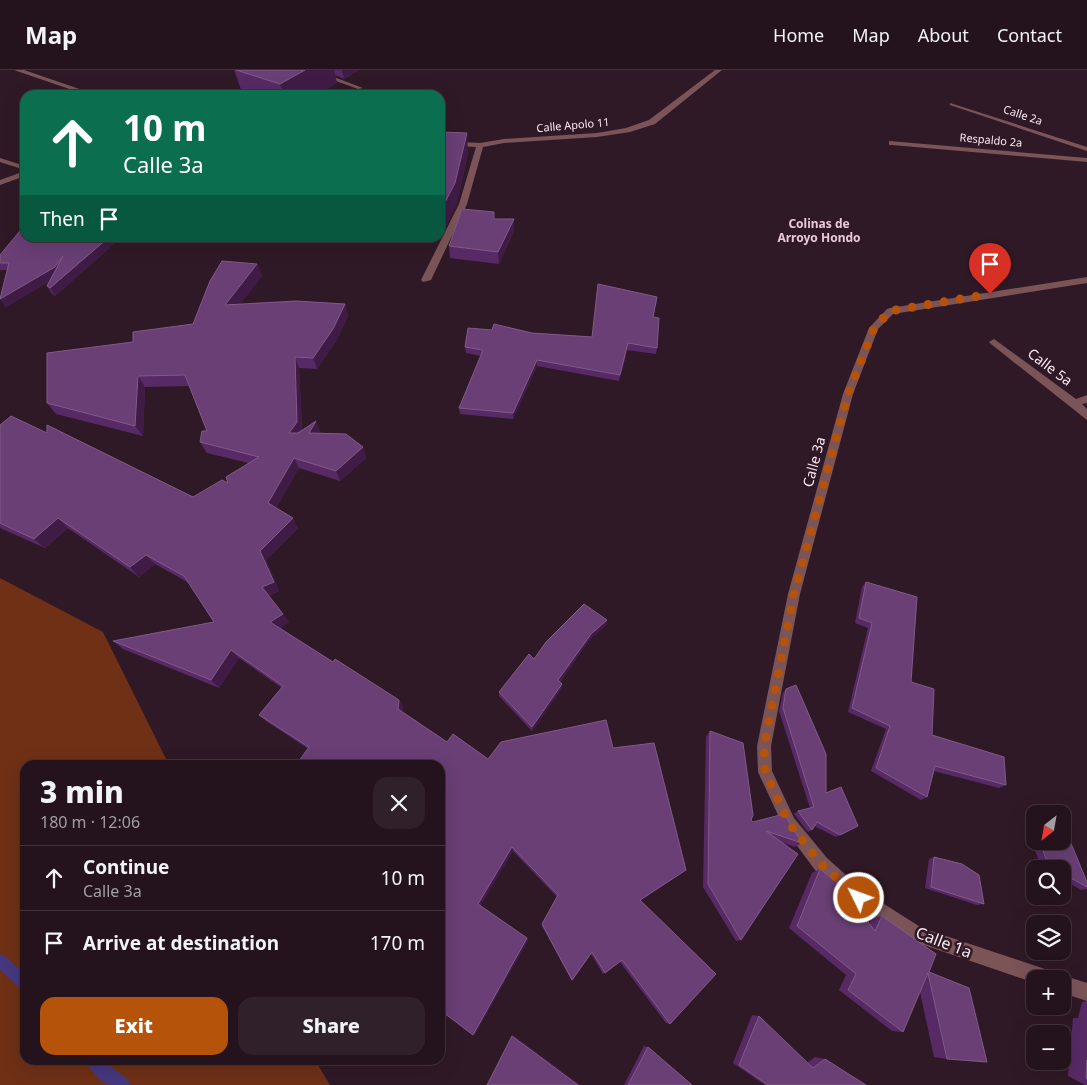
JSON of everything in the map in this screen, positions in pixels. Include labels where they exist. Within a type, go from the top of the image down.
[{"type":"street","points":[[17,70],[79,90]]},
{"type":"street","points":[[309,70],[360,88]]},
{"type":"street","name":"Calle Apolo 11","points":[[445,143],[480,145],[598,135],[627,130],[652,122],[718,70]]},
{"type":"street","name":"Calle 2a","points":[[952,104],[1087,148]]},
{"type":"street","name":"Respaldo 2a","points":[[892,143],[1087,160]]},
{"type":"street","points":[[445,241],[463,204],[480,145]]},
{"type":"street","points":[[0,160],[20,166]]},
{"type":"street","points":[[0,183],[20,175]]},
{"type":"street","points":[[426,280],[444,242]]},
{"type":"street","name":"Calle 3a","points":[[789,823],[765,772],[764,746],[796,584],[848,394],[874,328],[890,311],[1087,280]]},
{"type":"street","name":"Calle 5a","points":[[994,342],[1074,403],[1087,416]]},
{"type":"street","points":[[1074,403],[1087,399]]},
{"type":"street","name":"Calle 1a","points":[[789,823],[821,864],[859,898],[918,934],[1026,971]]},
{"type":"street","points":[[1071,987],[1087,992]]},
{"type":"shaded area","points":[[0,578],[103,632],[167,760],[20,760],[20,1065],[318,1065],[330,1085],[0,1085]]},
{"type":"building","points":[[236,70],[305,70],[280,84]]},
{"type":"building","points":[[445,132],[467,133],[455,183],[445,202]]},
{"type":"building","points":[[462,209],[494,212],[494,219],[514,219],[498,252],[449,246]]},
{"type":"building","points":[[20,231],[20,242],[103,242],[50,288],[47,286],[63,256],[55,267],[0,299],[9,263],[0,263],[0,255]]},
{"type":"building","points":[[222,261],[257,264],[225,305],[296,301],[345,304],[333,329],[313,358],[295,357],[297,422],[289,433],[298,433],[316,421],[309,433],[346,434],[363,447],[336,471],[294,458],[268,503],[293,518],[260,551],[274,582],[262,587],[283,614],[270,622],[333,662],[335,659],[399,700],[398,709],[447,742],[453,734],[488,759],[501,742],[606,720],[613,748],[654,743],[686,870],[640,900],[716,974],[670,1024],[622,960],[605,973],[592,952],[572,980],[542,924],[558,895],[512,847],[478,904],[527,938],[473,1035],[445,1014],[445,760],[300,760],[309,747],[259,715],[283,686],[231,650],[211,680],[113,641],[214,622],[184,576],[146,555],[130,567],[58,518],[34,539],[0,523],[0,425],[11,416],[47,433],[47,425],[193,497],[222,480],[228,483],[226,477],[259,457],[200,442],[202,431],[207,431],[185,375],[138,376],[135,426],[47,403],[47,353],[133,342],[133,332],[193,324],[210,281]]},
{"type":"building","points":[[598,284],[657,297],[653,317],[659,318],[657,348],[628,343],[620,375],[537,360],[513,413],[459,408],[483,350],[465,347],[468,328],[492,330],[494,324],[532,333],[592,337]]},
{"type":"building","points":[[866,582],[917,597],[911,682],[934,689],[932,735],[1004,757],[1006,785],[935,766],[927,797],[876,768],[890,726],[852,708],[872,623],[859,618]]},
{"type":"building","points":[[584,604],[607,620],[591,634],[558,680],[562,684],[532,727],[499,692],[529,654],[534,659],[546,642]]},
{"type":"building","points":[[796,685],[826,754],[826,793],[841,787],[858,826],[840,835],[817,822],[812,830],[798,811],[814,807],[783,708],[786,689]]},
{"type":"building","points":[[710,731],[743,743],[753,815],[751,820],[753,822],[784,814],[802,843],[766,831],[798,854],[741,940],[708,884]]},
{"type":"building","points":[[1071,843],[1087,882],[1087,887],[1071,878],[1071,860],[1046,860],[1043,850],[1071,850]]},
{"type":"building","points":[[934,857],[962,864],[979,875],[984,904],[931,887]]},
{"type":"building","points":[[820,869],[838,883],[875,931],[882,916],[936,954],[929,972],[969,988],[987,1062],[947,1059],[928,973],[903,1032],[848,990],[856,974],[797,926]]},
{"type":"building","points":[[759,1016],[813,1068],[825,1059],[866,1085],[768,1085],[739,1065]]},
{"type":"building","points":[[512,1036],[578,1085],[487,1085]]},
{"type":"building","points":[[648,1047],[692,1085],[628,1085]]},
{"type":"waterway","points":[[0,961],[20,979]]},
{"type":"waterway","points":[[97,1065],[104,1073],[124,1085]]},
{"type":"district","name":"Colinas de Arroyo Hondo","points":[[819,231]]},
{"type":"route","points":[[859,898],[821,864],[789,823],[765,772],[764,746],[794,594],[848,394],[874,328],[881,318],[890,311],[990,294]]}]
